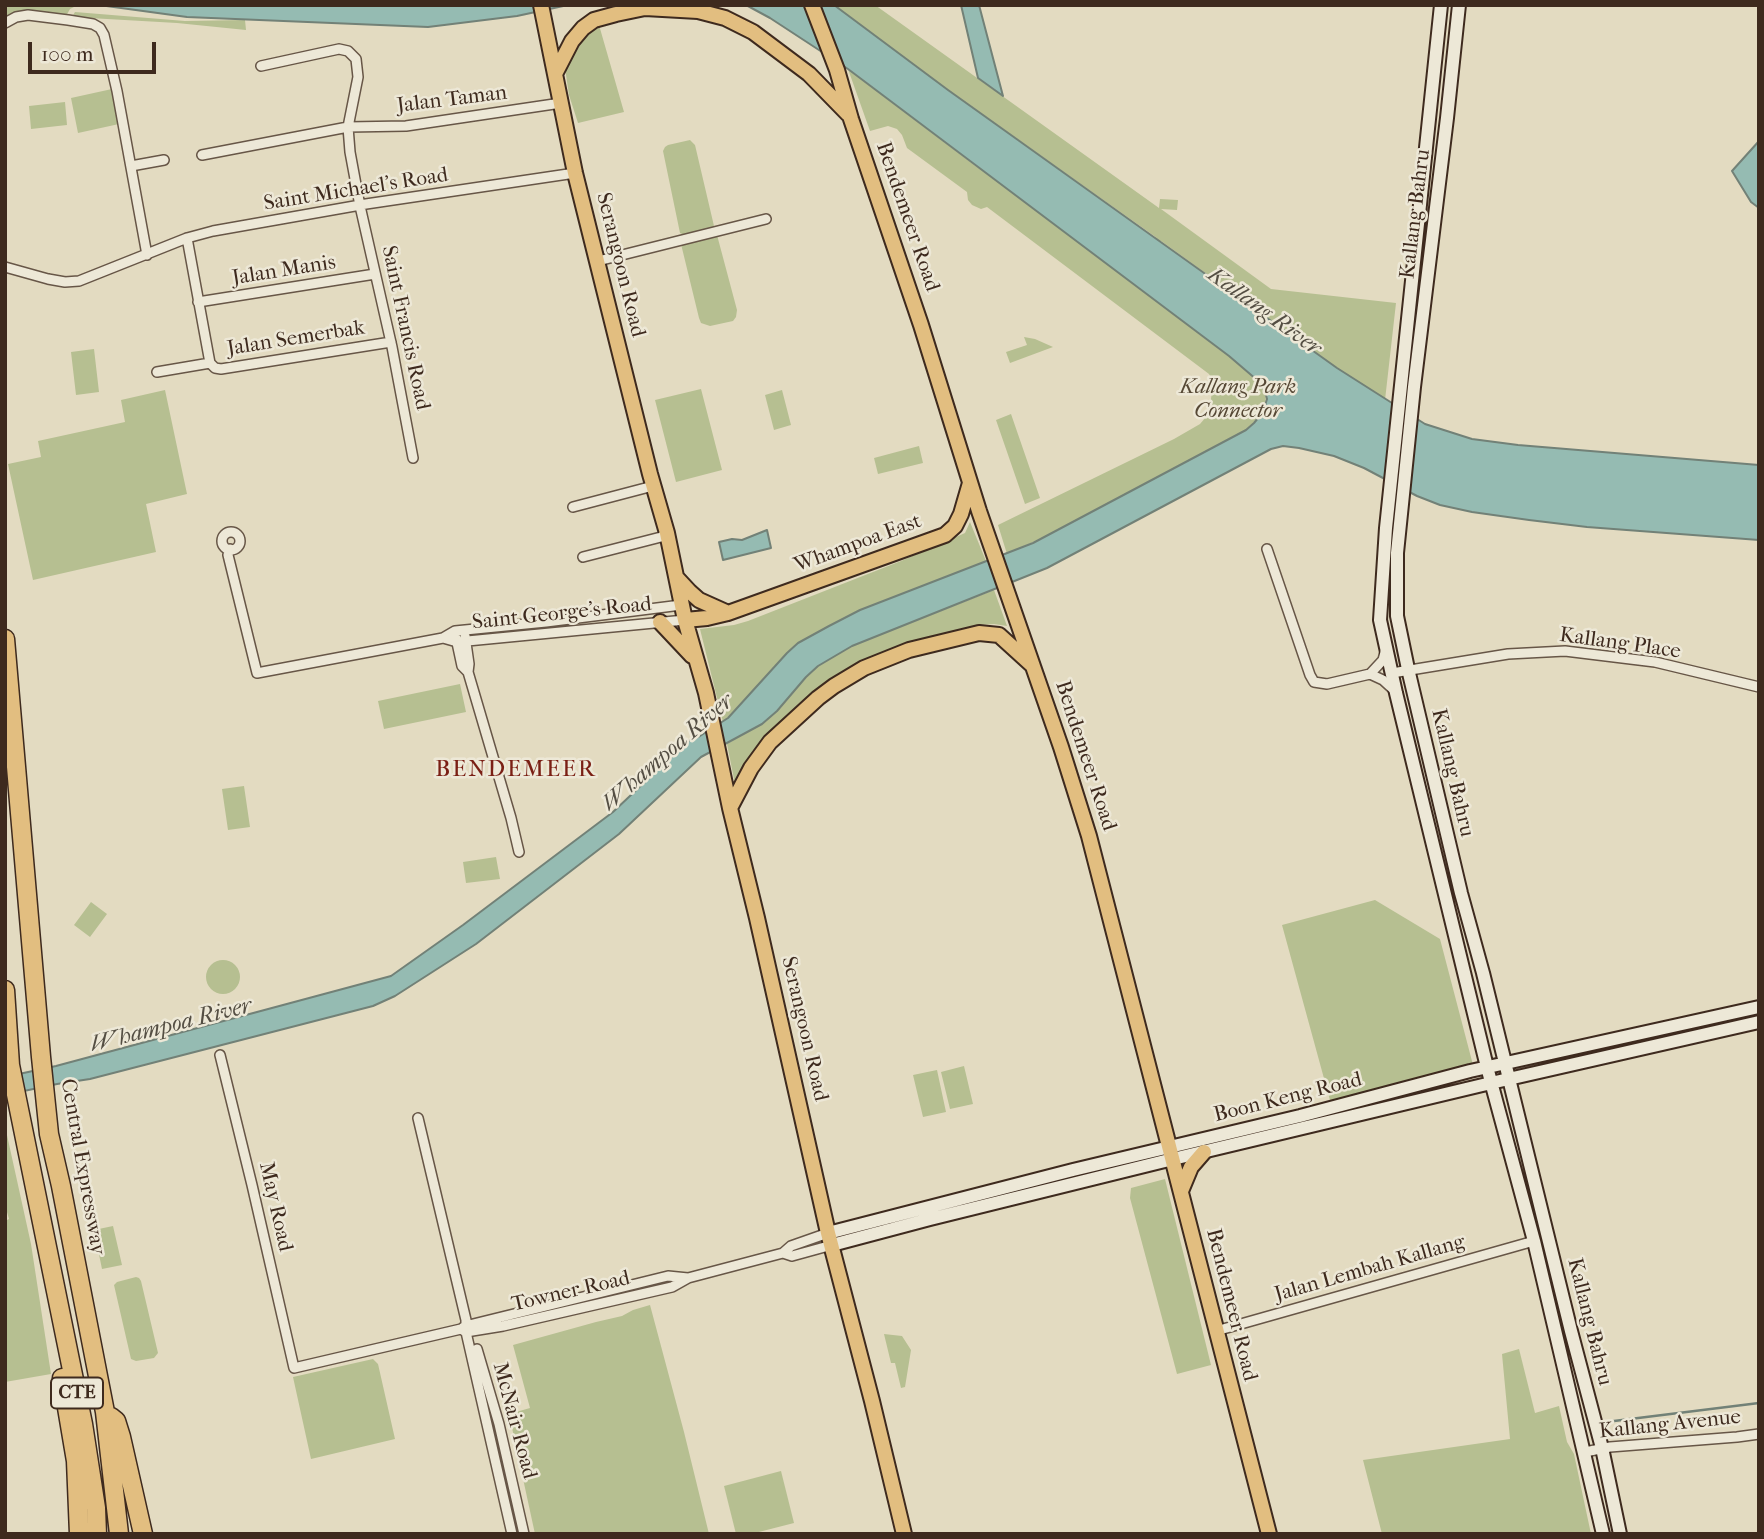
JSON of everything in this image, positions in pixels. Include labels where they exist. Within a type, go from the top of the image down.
[{"type":"highway","name":"Central Expressway","points":[[5,639],[49,1134],[105,1412],[119,1534]]},
{"type":"highway","name":"CTE","points":[[5,990],[8,1056],[83,1424],[96,1508],[97,1534]]},
{"type":"highway","points":[[49,1253],[60,1357],[76,1461],[79,1534]]},
{"type":"highway","points":[[105,1412],[116,1422],[121,1437],[143,1534]]},
{"type":"main road","name":"Bendemeer Road","points":[[812,5],[837,70],[970,481],[1089,836],[1269,1534]]},
{"type":"main road","name":"Kallang Bahru","points":[[1441,5],[1401,382],[1380,620],[1487,1067],[1534,1241],[1604,1534]]},
{"type":"main road","name":"Kallang Bahru","points":[[1459,5],[1397,553],[1397,616],[1461,893],[1602,1448],[1620,1534]]},
{"type":"main road","points":[[555,75],[572,41],[594,20],[645,8],[698,11],[740,24],[771,44],[809,74],[851,119]]},
{"type":"main road","name":"Serangoon Road","points":[[543,13],[575,173],[667,533],[681,605],[706,693],[830,1239],[904,1534]]},
{"type":"main road","name":"Whampoa East","points":[[685,620],[728,612],[945,535],[955,526],[961,514],[970,481]]},
{"type":"main road","points":[[677,577],[699,600],[728,612]]},
{"type":"main road","points":[[660,622],[695,659]]},
{"type":"main road","points":[[730,808],[746,776],[770,742],[818,698],[864,668],[909,650],[979,633],[999,635],[1033,666]]},
{"type":"main road","name":"Boon Keng Road","points":[[830,1239],[930,1219],[1505,1062],[1759,1007]]},
{"type":"main road","name":"Boon Keng Road","points":[[1172,1153],[1204,1152],[1759,1022]]},
{"type":"main road","points":[[1181,1191],[1191,1167],[1204,1152]]},
{"type":"street","points":[[5,23],[28,15],[89,23],[100,29],[106,39],[147,255]]},
{"type":"street","points":[[261,66],[339,49],[349,52],[356,59],[358,77],[348,127],[360,206]]},
{"type":"street","name":"Jalan Taman","points":[[202,155],[348,127],[406,125],[561,103]]},
{"type":"street","points":[[131,166],[164,160]]},
{"type":"street","name":"Saint Michael's Road","points":[[5,267],[48,279],[79,281],[187,238],[213,231],[575,173]]},
{"type":"street","name":"Saint Francis Road","points":[[360,206],[414,458]]},
{"type":"street","points":[[598,261],[766,219]]},
{"type":"street","name":"Jalan Semerbak","points":[[187,238],[210,363],[215,368],[391,342]]},
{"type":"street","name":"Jalan Manis","points":[[198,302],[376,274]]},
{"type":"street","points":[[157,372],[210,363]]},
{"type":"street","points":[[573,507],[653,486]]},
{"type":"street","points":[[583,557],[661,537],[667,533]]},
{"type":"street","name":"Saint George's Road","points":[[230,549],[229,555],[257,673],[443,638],[459,631],[681,605]]},
{"type":"street","points":[[1268,550],[1314,682],[1327,684],[1370,674],[1383,660],[1386,647]]},
{"type":"street","name":"Saint George's Road","points":[[443,638],[461,642],[685,620]]},
{"type":"street","points":[[459,631],[462,666],[468,671]]},
{"type":"street","points":[[468,656],[482,639]]},
{"type":"street","points":[[461,642],[468,656],[468,671],[519,852]]},
{"type":"street","name":"Kallang Place","points":[[1392,673],[1508,653],[1564,651],[1655,662],[1759,687]]},
{"type":"street","points":[[1370,674],[1389,684],[1396,693]]},
{"type":"street","name":"May Road","points":[[220,1055],[294,1368]]},
{"type":"street","name":"McNair Road","points":[[418,1118],[512,1534]]},
{"type":"street","name":"Towner Road","points":[[294,1368],[467,1327],[503,1326],[672,1287],[688,1278],[783,1253],[792,1255],[830,1239]]},
{"type":"street","name":"Jalan Lembah Kallang","points":[[1216,1331],[1534,1241]]},
{"type":"street","name":"McNair Road","points":[[467,1327],[499,1424],[524,1534]]},
{"type":"street","name":"Kallang Avenue","points":[[1585,1452],[1602,1448],[1759,1434]]},
{"type":"green space","points":[[5,5],[74,7],[66,16],[22,10],[5,17]]},
{"type":"green space","name":"Kallang Park Connector","points":[[834,5],[875,5],[1159,208],[1160,199],[1178,200],[1177,210],[1161,209],[1271,289],[1396,303],[1385,400],[1161,241],[1131,282],[1257,380],[1266,394],[1265,410],[1250,427],[1228,440],[1007,554],[998,525],[1200,424],[1210,405],[1211,378],[987,207],[981,209],[972,205],[967,192],[907,148],[897,129],[888,126],[870,131],[848,69],[977,167],[1157,238],[948,90]]},
{"type":"green space","points":[[75,12],[185,21],[245,20],[246,30],[72,17]]},
{"type":"green space","points":[[599,25],[624,112],[578,123],[569,95],[565,68],[578,37]]},
{"type":"green space","points":[[112,89],[119,124],[78,133],[71,98]]},
{"type":"green space","points":[[65,102],[67,125],[31,129],[29,106]]},
{"type":"green space","points":[[690,140],[695,145],[714,226],[710,231],[686,236],[680,233],[663,151],[668,145]]},
{"type":"green space","points":[[717,235],[737,310],[733,321],[710,326],[701,323],[699,318],[681,244]]},
{"type":"green space","points":[[1024,337],[1053,347],[1010,363],[1006,352],[1027,345]]},
{"type":"green space","points":[[94,349],[99,392],[76,395],[71,352]]},
{"type":"green space","points":[[701,389],[722,470],[676,482],[655,400]]},
{"type":"green space","points":[[165,390],[187,494],[146,504],[156,552],[33,580],[8,464],[41,457],[38,441],[125,422],[121,400]]},
{"type":"green space","points":[[782,390],[791,425],[774,430],[765,395]]},
{"type":"green space","points":[[1011,414],[1040,498],[1025,504],[996,420]]},
{"type":"green space","points":[[919,446],[923,463],[878,474],[874,458]]},
{"type":"green space","points":[[970,522],[986,561],[860,610],[798,643],[723,722],[700,629],[748,621],[901,561],[965,533]]},
{"type":"green space","points":[[994,590],[1007,626],[994,624],[959,629],[911,646],[842,678],[735,784],[727,744],[770,717],[818,666],[852,646]]},
{"type":"green space","points":[[460,684],[466,712],[384,729],[378,701]]},
{"type":"green space","points":[[244,786],[250,827],[228,830],[222,789]]},
{"type":"green space","points":[[496,857],[500,879],[466,883],[463,862]]},
{"type":"green space","points":[[1375,900],[1440,939],[1473,1065],[1331,1104],[1282,925]]},
{"type":"green space","points":[[91,902],[107,914],[90,937],[74,925]]},
{"type":"green space","points":[[223,960],[235,965],[240,977],[235,989],[223,994],[211,989],[206,977],[211,965]]},
{"type":"green space","points":[[964,1066],[973,1104],[950,1109],[941,1072]]},
{"type":"green space","points":[[937,1070],[946,1112],[923,1117],[913,1075]]},
{"type":"green space","points":[[5,1126],[31,1244],[51,1374],[5,1382],[5,1221],[9,1219],[5,1205]]},
{"type":"green space","points":[[1165,1179],[1211,1365],[1177,1374],[1130,1198],[1131,1188]]},
{"type":"green space","points":[[113,1226],[122,1265],[102,1269],[94,1230]]},
{"type":"green space","points":[[136,1277],[141,1281],[158,1353],[154,1358],[136,1361],[131,1359],[114,1285]]},
{"type":"green space","points":[[650,1305],[709,1534],[535,1534],[509,1414],[530,1408],[513,1345],[622,1316]]},
{"type":"green space","points":[[884,1334],[902,1336],[911,1350],[905,1387],[901,1388],[895,1363],[891,1363]]},
{"type":"green space","points":[[1519,1349],[1535,1413],[1559,1406],[1567,1442],[1574,1454],[1591,1534],[1382,1534],[1363,1460],[1510,1439],[1502,1354]]},
{"type":"green space","points":[[373,1359],[378,1364],[395,1439],[311,1459],[293,1377]]},
{"type":"green space","points":[[781,1471],[794,1523],[751,1534],[736,1534],[724,1486]]},
{"type":"water","points":[[99,5],[568,5],[517,16],[428,27],[187,17]]},
{"type":"water","points":[[746,5],[834,5],[948,90],[1337,368],[1425,424],[1472,439],[1518,445],[1759,465],[1759,540],[1587,527],[1472,512],[1440,505],[1417,496],[1364,468],[1334,456],[1283,446],[1271,449],[1047,568],[852,646],[818,666],[762,724],[701,757],[619,834],[476,944],[395,996],[373,1006],[90,1079],[5,1095],[5,1077],[56,1066],[391,976],[613,812],[688,741],[728,718],[798,643],[860,610],[1033,543],[1246,430],[1263,412],[1267,399],[1265,391],[1257,380],[1229,356],[848,69]]},
{"type":"water","points":[[961,5],[979,5],[1003,96],[978,78]]},
{"type":"water","points":[[1759,141],[1759,208],[1751,202],[1732,171]]},
{"type":"water","points":[[767,530],[771,548],[723,560],[719,542],[742,540]]},
{"type":"waterway","points":[[1606,1422],[1759,1403]]},
{"type":"district","name":"BENDEMEER","points":[[516,770]]},
{"type":"water label","name":"Kallang River","points":[[1264,312]]},
{"type":"water label","name":"Whampoa River","points":[[668,753]]},
{"type":"water label","name":"Whampoa River","points":[[171,1026]]}]
